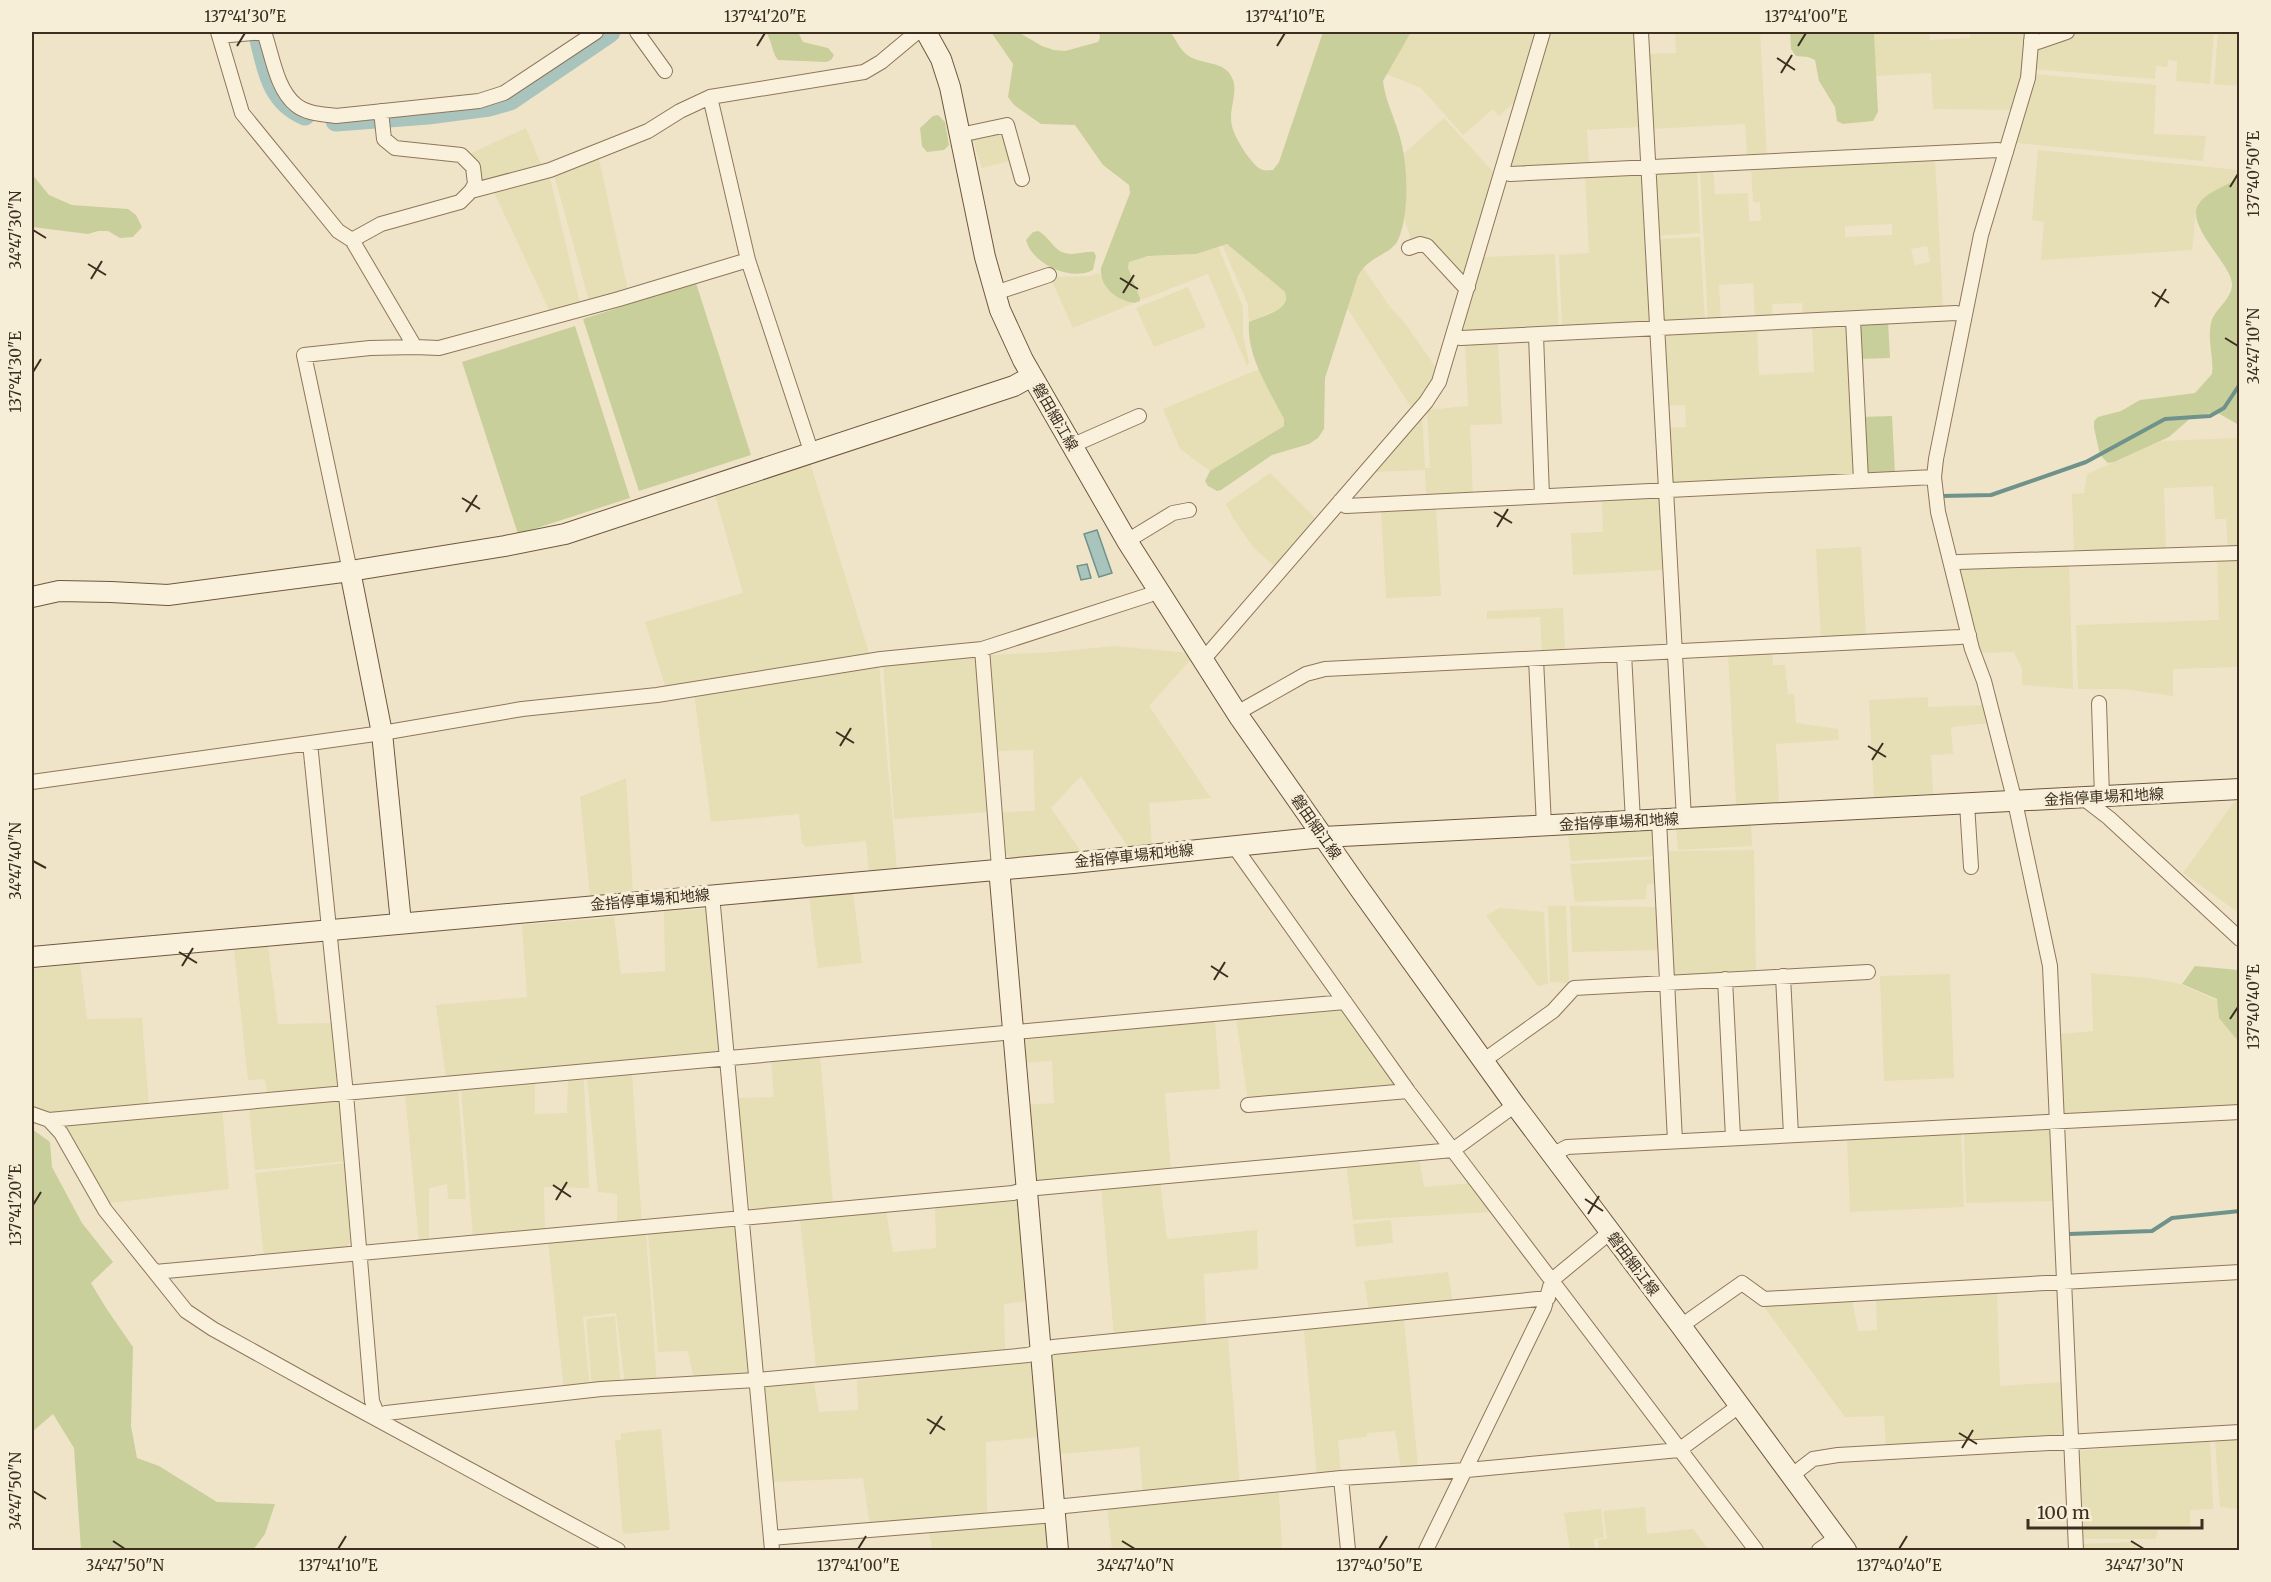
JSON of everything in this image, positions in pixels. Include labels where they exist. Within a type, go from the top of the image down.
[{"type":"main road","name":"磐田細江線","points":[[926,32],[946,73],[995,293],[1011,336],[1071,446],[1127,541],[1237,713],[1323,837],[1515,1105],[1841,1544]]},
{"type":"main road","points":[[32,597],[58,591],[168,595],[350,571],[565,534],[1014,386],[1032,376]]},
{"type":"main road","points":[[350,571],[382,733],[401,923]]},
{"type":"main road","name":"金指停車場和地線","points":[[32,957],[1323,837],[2240,789]]},
{"type":"main road","points":[[999,868],[1058,1551]]},
{"type":"street","points":[[415,347],[352,240],[338,231],[242,114],[218,34],[264,32],[282,86],[295,104],[314,113],[336,116],[479,101],[504,93],[596,32]]},
{"type":"street","points":[[471,191],[550,170],[648,131],[680,111],[710,97],[864,72],[881,62],[917,32]]},
{"type":"street","points":[[1201,658],[1209,653],[1433,393],[1443,372],[1454,336],[1543,32]]},
{"type":"street","points":[[1641,32],[1684,819]]},
{"type":"street","points":[[2032,36],[2038,42],[2067,32]]},
{"type":"street","points":[[638,33],[665,71]]},
{"type":"street","points":[[2032,36],[2028,78],[1981,235],[1934,477],[1938,512],[2015,802],[2050,966],[2076,1551]]},
{"type":"street","points":[[710,97],[748,260],[812,454]]},
{"type":"street","points":[[352,240],[381,224],[460,201],[475,184],[473,167],[460,155],[395,148],[384,139],[380,113]]},
{"type":"street","points":[[960,135],[1007,125],[1022,179]]},
{"type":"street","points":[[1502,172],[1510,174],[1998,150],[2006,152]]},
{"type":"street","points":[[1409,248],[1420,244],[1427,246],[1463,285],[1468,287]]},
{"type":"street","points":[[350,571],[304,355],[370,348],[439,348],[619,299],[748,260]]},
{"type":"street","points":[[995,293],[1049,275]]},
{"type":"street","points":[[1454,336],[1461,338],[1536,335],[1965,315]]},
{"type":"street","points":[[1853,319],[1861,480]]},
{"type":"street","points":[[1536,335],[1542,496]]},
{"type":"street","points":[[1071,446],[1139,416]]},
{"type":"street","points":[[1340,501],[1346,506],[1934,477]]},
{"type":"street","points":[[1127,541],[1173,513],[1189,510]]},
{"type":"street","points":[[1951,564],[2240,553]]},
{"type":"street","points":[[32,782],[382,733],[522,709],[657,695],[881,659],[982,649],[1149,595],[1157,590]]},
{"type":"street","points":[[1237,713],[1306,674],[1319,670],[1969,635]]},
{"type":"street","points":[[982,649],[999,868]]},
{"type":"street","points":[[1624,654],[1633,821]]},
{"type":"street","points":[[1536,658],[1544,826]]},
{"type":"street","points":[[2099,703],[2093,798],[2109,818],[2240,939]]},
{"type":"street","points":[[310,743],[346,1094],[372,1401],[376,1412],[374,1417]]},
{"type":"street","points":[[1967,804],[1971,867]]},
{"type":"street","points":[[1659,820],[1676,1141]]},
{"type":"street","points":[[1234,846],[1408,1091],[1756,1551]]},
{"type":"street","points":[[712,895],[771,1544],[1341,1478],[1467,1470],[1679,1450],[1739,1406]]},
{"type":"street","points":[[1483,1061],[1553,1011],[1574,988],[1868,972]]},
{"type":"street","points":[[1783,976],[1791,1135]]},
{"type":"street","points":[[1725,979],[1733,1137]]},
{"type":"street","points":[[32,1114],[49,1120],[1345,1002]]},
{"type":"street","points":[[1248,1104],[1408,1091]]},
{"type":"street","points":[[155,1272],[235,1267],[1013,1193],[1026,1189],[1453,1150],[1515,1105]]},
{"type":"street","points":[[1552,1155],[1567,1147],[2240,1112]]},
{"type":"street","points":[[49,1120],[61,1133],[105,1210],[186,1311],[213,1329],[618,1551]]},
{"type":"street","points":[[1426,1551],[1548,1298],[1552,1280],[1609,1233]]},
{"type":"street","points":[[1681,1326],[1742,1283],[1764,1299],[2240,1272]]},
{"type":"street","points":[[374,1417],[386,1413],[601,1389],[756,1380],[1028,1355],[1041,1350],[1548,1298]]},
{"type":"street","points":[[1791,1476],[1813,1460],[1838,1455],[2240,1432]]},
{"type":"street","points":[[1341,1478],[1348,1551]]},
{"type":"street","points":[[1819,1551],[1841,1544]]},
{"type":"shaded area","points":[[1411,32],[1538,32],[1518,99],[1499,116],[1493,109],[1463,135],[1421,88],[1386,74]]},
{"type":"shaded area","points":[[1549,32],[1636,32],[1641,127],[1587,130],[1589,165],[1512,169],[1509,165]]},
{"type":"shaded area","points":[[1675,32],[1760,32],[1767,156],[1747,157],[1745,124],[1651,129],[1647,54],[1676,53]]},
{"type":"shaded area","points":[[1874,32],[1929,32],[1930,40],[1970,38],[1970,32],[2028,32],[2024,78],[2014,110],[1933,109],[1931,73],[1876,76]]},
{"type":"shaded area","points":[[2078,32],[2214,32],[2210,84],[2176,81],[2177,61],[2168,60],[2167,67],[2156,66],[2155,79],[2034,69],[2035,49],[2038,46]]},
{"type":"shaded area","points":[[2218,32],[2239,32],[2239,86],[2214,84]]},
{"type":"shaded area","points":[[2034,74],[2156,85],[2154,134],[2206,136],[2203,161],[2016,143]]},
{"type":"shaded area","points":[[1444,118],[1496,175],[1465,281],[1412,242],[1404,218],[1406,198],[1403,154]]},
{"type":"shaded area","points":[[526,128],[542,167],[480,185],[467,155]]},
{"type":"shaded area","points":[[1002,131],[1013,160],[982,168],[972,137]]},
{"type":"shaded area","points":[[2038,150],[2239,170],[2239,178],[2198,203],[2192,250],[2041,260],[2044,222],[2032,220]]},
{"type":"shaded area","points":[[598,155],[628,290],[589,301],[553,171]]},
{"type":"shaded area","points":[[1935,158],[1943,310],[1803,317],[1802,303],[1772,304],[1773,318],[1755,319],[1753,283],[1719,285],[1721,321],[1708,322],[1700,170],[1713,169],[1715,194],[1748,193],[1749,221],[1761,221],[1760,202],[1753,202],[1751,167]],"holes":[[[1892,224],[1892,235],[1845,237],[1845,226]],[[1927,246],[1930,262],[1915,265],[1911,249]]]},
{"type":"shaded area","points":[[1697,170],[1700,233],[1657,236],[1654,174],[1656,172]]},
{"type":"shaded area","points":[[1641,173],[1643,175],[1651,322],[1562,329],[1559,255],[1589,253],[1585,175]]},
{"type":"shaded area","points":[[546,176],[550,178],[580,303],[550,312],[493,190]]},
{"type":"shaded area","points":[[1700,237],[1705,322],[1662,321],[1657,239]]},
{"type":"shaded area","points":[[1222,244],[1231,246],[1284,291],[1287,297],[1282,308],[1249,322],[1248,305]]},
{"type":"shaded area","points":[[1218,246],[1243,307],[1243,336],[1249,362],[1247,366],[1208,274],[1141,300],[1128,268],[1129,262],[1139,257],[1196,254]]},
{"type":"shaded area","points":[[1555,254],[1559,329],[1464,334],[1461,331],[1483,257]]},
{"type":"shaded area","points":[[1362,266],[1438,371],[1413,410],[1347,308]]},
{"type":"shaded area","points":[[1099,273],[1107,289],[1132,304],[1073,328],[1050,277],[1089,276]]},
{"type":"shaded area","points":[[1188,287],[1206,327],[1154,347],[1136,308]]},
{"type":"shaded area","points":[[1849,323],[1854,476],[1673,485],[1668,428],[1686,427],[1685,405],[1666,406],[1663,335],[1665,332],[1757,328],[1759,375],[1814,372],[1812,325]]},
{"type":"shaded area","points":[[1498,341],[1502,424],[1470,425],[1473,495],[1426,497],[1425,470],[1372,472],[1422,415],[1425,468],[1430,468],[1427,410],[1468,406],[1465,343]]},
{"type":"shaded area","points":[[1259,369],[1284,419],[1284,426],[1210,471],[1180,449],[1163,409]]},
{"type":"shaded area","points":[[2239,438],[2239,549],[2228,549],[2226,519],[2215,519],[2213,486],[2164,488],[2166,551],[2074,554],[2072,494],[2084,493],[2087,474],[2161,441]]},
{"type":"shaded area","points":[[810,463],[870,656],[666,689],[645,622],[743,593],[714,492]]},
{"type":"shaded area","points":[[1270,473],[1317,520],[1275,567],[1253,547],[1226,504]]},
{"type":"shaded area","points":[[1658,496],[1661,498],[1665,570],[1573,575],[1571,533],[1603,532],[1602,499]]},
{"type":"shaded area","points":[[1436,507],[1441,596],[1386,598],[1381,510]]},
{"type":"shaded area","points":[[1861,547],[1866,638],[1821,640],[1816,549]]},
{"type":"shaded area","points":[[2239,557],[2239,667],[2173,669],[2173,696],[2123,689],[2078,689],[2076,625],[2219,620],[2217,558]]},
{"type":"shaded area","points":[[2069,563],[2073,689],[2022,685],[2022,669],[2014,652],[1978,653],[1957,570],[1960,566]]},
{"type":"shaded area","points":[[1563,608],[1565,653],[1542,654],[1540,617],[1487,619],[1487,611]]},
{"type":"shaded area","points":[[1114,646],[1189,653],[1192,658],[1149,706],[1211,798],[1149,803],[1152,845],[1128,847],[1081,776],[1051,808],[1082,853],[1012,859],[1004,853],[1001,812],[1035,811],[1033,750],[996,751],[988,655]]},
{"type":"shaded area","points":[[1772,651],[1773,665],[1785,665],[1788,694],[1794,694],[1796,723],[1838,729],[1839,740],[1776,744],[1779,802],[1736,804],[1728,653]]},
{"type":"shaded area","points":[[976,657],[988,812],[894,819],[883,663]]},
{"type":"shaded area","points":[[879,663],[897,870],[869,873],[866,841],[806,847],[802,843],[799,814],[711,822],[694,693]]},
{"type":"shaded area","points":[[1928,697],[1928,707],[1986,705],[1990,723],[1951,727],[1953,754],[1931,755],[1933,794],[1874,797],[1869,700]]},
{"type":"shaded area","points":[[626,778],[633,892],[590,896],[580,797]]},
{"type":"shaded area","points":[[2240,801],[2239,913],[2183,873],[2234,802]]},
{"type":"shaded area","points":[[1751,823],[1752,846],[1678,850],[1676,826]]},
{"type":"shaded area","points":[[1654,829],[1657,856],[1571,861],[1568,833]]},
{"type":"shaded area","points":[[1754,850],[1756,973],[1671,978],[1665,851]]},
{"type":"shaded area","points":[[1657,859],[1658,882],[1647,885],[1646,899],[1575,902],[1570,864]]},
{"type":"shaded area","points":[[853,893],[862,963],[818,968],[809,898]]},
{"type":"shaded area","points":[[1548,906],[1566,906],[1569,983],[1550,982]]},
{"type":"shaded area","points":[[1570,906],[1658,907],[1660,950],[1572,952]]},
{"type":"shaded area","points":[[1499,908],[1544,912],[1548,984],[1538,986],[1486,916]]},
{"type":"shaded area","points":[[707,909],[722,1050],[718,1054],[446,1078],[436,1005],[527,997],[522,925],[614,917],[621,974],[665,971],[664,911]]},
{"type":"shaded area","points":[[268,946],[278,1024],[333,1023],[337,1087],[267,1093],[265,1079],[248,1080],[234,950]]},
{"type":"shaded area","points":[[80,964],[87,1019],[142,1018],[149,1107],[51,1114],[32,1109],[32,969]]},
{"type":"shaded area","points":[[2091,973],[2177,983],[2223,1003],[2239,1026],[2239,1106],[2064,1116],[2059,1034],[2093,1031]]},
{"type":"shaded area","points":[[1950,974],[1954,1078],[1884,1081],[1880,976]]},
{"type":"shaded area","points":[[1343,1006],[1396,1088],[1248,1101],[1236,1018]]},
{"type":"shaded area","points":[[1215,1021],[1220,1089],[1165,1093],[1171,1170],[1037,1182],[1026,1105],[1054,1103],[1052,1061],[1022,1063],[1022,1035]]},
{"type":"shaded area","points":[[820,1055],[833,1203],[751,1213],[735,1098],[774,1097],[771,1061]]},
{"type":"shaded area","points":[[632,1074],[642,1225],[617,1222],[617,1194],[598,1192],[587,1078]]},
{"type":"shaded area","points":[[568,1080],[584,1080],[589,1188],[544,1187],[545,1231],[473,1238],[461,1087],[535,1081],[535,1114],[567,1113]]},
{"type":"shaded area","points":[[458,1088],[466,1199],[448,1199],[447,1184],[429,1188],[429,1241],[419,1242],[405,1094]]},
{"type":"shaded area","points":[[337,1097],[342,1101],[348,1161],[255,1170],[249,1110],[251,1108]]},
{"type":"shaded area","points":[[222,1107],[229,1189],[109,1203],[64,1126]]},
{"type":"shaded area","points":[[2053,1130],[2055,1201],[1966,1203],[1964,1132]]},
{"type":"shaded area","points":[[1961,1133],[1964,1207],[1850,1212],[1847,1138]]},
{"type":"shaded area","points":[[1419,1156],[1424,1187],[1474,1183],[1492,1212],[1353,1220],[1346,1163]]},
{"type":"shaded area","points":[[346,1163],[350,1242],[346,1248],[264,1257],[255,1173]]},
{"type":"shaded area","points":[[1160,1181],[1167,1239],[1257,1230],[1258,1269],[1204,1274],[1206,1326],[1114,1337],[1101,1186]]},
{"type":"shaded area","points":[[1021,1201],[1027,1301],[1004,1304],[1005,1352],[816,1367],[800,1220],[886,1211],[893,1252],[936,1248],[935,1207]]},
{"type":"shaded area","points":[[1391,1220],[1393,1243],[1356,1247],[1353,1224]]},
{"type":"shaded area","points":[[734,1224],[737,1227],[748,1374],[694,1379],[688,1351],[658,1352],[648,1234]]},
{"type":"shaded area","points":[[646,1234],[657,1383],[625,1385],[616,1313],[583,1317],[590,1388],[564,1390],[548,1242]]},
{"type":"shaded area","points":[[1448,1272],[1453,1305],[1369,1311],[1364,1281]]},
{"type":"shaded area","points":[[1997,1291],[2000,1386],[2061,1382],[2063,1433],[2060,1439],[1886,1447],[1884,1416],[1845,1417],[1762,1304],[1852,1299],[1858,1331],[1877,1330],[1876,1300]]},
{"type":"shaded area","points":[[615,1316],[621,1387],[592,1389],[586,1319]]},
{"type":"shaded area","points":[[1404,1320],[1418,1467],[1401,1469],[1395,1431],[1367,1433],[1366,1437],[1338,1440],[1341,1475],[1317,1477],[1304,1330]]},
{"type":"shaded area","points":[[1228,1338],[1240,1485],[1143,1495],[1139,1447],[1059,1454],[1047,1353]]},
{"type":"shaded area","points":[[1035,1359],[1041,1437],[986,1442],[987,1511],[982,1517],[870,1526],[863,1478],[772,1482],[763,1389],[766,1383],[813,1378],[819,1412],[858,1410],[857,1380]]},
{"type":"shaded area","points":[[661,1429],[670,1530],[623,1534],[615,1440],[621,1440],[621,1433]]},
{"type":"shaded area","points":[[2239,1438],[2239,1509],[2220,1507],[2215,1440]]},
{"type":"shaded area","points":[[2210,1439],[2213,1509],[2190,1510],[2190,1530],[2158,1530],[2156,1539],[2085,1539],[2079,1534],[2078,1451]]},
{"type":"shaded area","points":[[1279,1493],[1282,1550],[1112,1550],[1107,1507]]},
{"type":"shaded area","points":[[1645,1507],[1647,1534],[1693,1529],[1709,1550],[1599,1550],[1598,1540],[1607,1539],[1603,1511]]},
{"type":"shaded area","points":[[1601,1509],[1604,1538],[1594,1539],[1595,1550],[1570,1550],[1564,1513]]},
{"type":"shaded area","points":[[1045,1522],[1047,1550],[932,1550],[929,1532]]},
{"type":"shaded area","points":[[2136,1542],[2136,1550],[2079,1550],[2078,1544]]},
{"type":"green space","points":[[766,32],[798,32],[803,42],[828,48],[834,55],[826,62],[778,60]]},
{"type":"green space","points":[[991,32],[1018,32],[1042,46],[1065,51],[1098,42],[1099,32],[1170,32],[1186,54],[1219,66],[1230,73],[1234,85],[1231,114],[1233,131],[1254,164],[1263,170],[1273,170],[1279,162],[1323,32],[1411,32],[1383,81],[1402,145],[1406,173],[1406,202],[1402,229],[1395,245],[1367,264],[1358,276],[1325,378],[1324,429],[1318,438],[1309,444],[1272,455],[1221,490],[1217,491],[1208,486],[1205,481],[1210,471],[1284,426],[1284,419],[1255,360],[1249,335],[1249,322],[1281,307],[1285,303],[1284,291],[1227,244],[1196,254],[1148,256],[1129,262],[1128,268],[1140,301],[1134,303],[1110,292],[1103,281],[1101,268],[1130,193],[1129,185],[1103,165],[1075,125],[1041,124],[1014,105],[1008,97],[1013,64]]},
{"type":"green space","points":[[1790,32],[1874,32],[1878,112],[1873,121],[1843,124],[1837,121],[1835,107],[1819,81],[1815,60],[1796,56],[1791,49]]},
{"type":"green space","points":[[938,115],[945,122],[949,145],[944,150],[927,152],[922,146],[920,128],[933,116]]},
{"type":"green space","points":[[32,174],[49,195],[72,205],[128,209],[136,215],[142,227],[133,237],[120,238],[108,231],[88,234],[32,227]]},
{"type":"green space","points":[[2239,178],[2239,425],[2216,412],[2192,417],[2169,437],[2108,463],[2100,455],[2094,428],[2094,421],[2098,417],[2121,411],[2140,400],[2195,393],[2212,374],[2211,323],[2230,294],[2232,283],[2229,274],[2201,231],[2196,211],[2200,202],[2208,195]]},
{"type":"green space","points":[[1038,231],[1057,249],[1065,253],[1094,252],[1096,256],[1093,270],[1074,274],[1044,263],[1030,249],[1026,240],[1033,232]]},
{"type":"green space","points":[[696,283],[751,455],[639,491],[583,319]]},
{"type":"green space","points":[[1888,321],[1890,358],[1858,359],[1859,323]]},
{"type":"green space","points":[[575,326],[630,498],[518,534],[462,362]]},
{"type":"green space","points":[[1892,416],[1895,474],[1866,475],[1861,417]]},
{"type":"green space","points":[[2195,966],[2239,970],[2239,1042],[2219,1018],[2217,999],[2182,984]]},
{"type":"green space","points":[[32,1129],[50,1142],[52,1167],[82,1223],[113,1262],[91,1283],[133,1347],[131,1426],[137,1458],[159,1466],[217,1502],[275,1504],[265,1534],[253,1550],[81,1550],[74,1448],[53,1414],[32,1432]]},
{"type":"water","points":[[1097,530],[1112,573],[1099,577],[1084,534]]},
{"type":"water","points":[[1087,564],[1091,578],[1081,580],[1077,566]]},
{"type":"waterway","points":[[258,32],[267,69],[277,91],[293,108],[305,115]]},
{"type":"waterway","points":[[336,121],[428,114],[489,106],[510,100],[610,32]]},
{"type":"waterway","points":[[1941,496],[1991,495],[2086,462],[2165,419],[2210,416],[2224,408],[2240,384]]},
{"type":"waterway","points":[[2069,1234],[2152,1231],[2172,1218],[2240,1211]]}]
